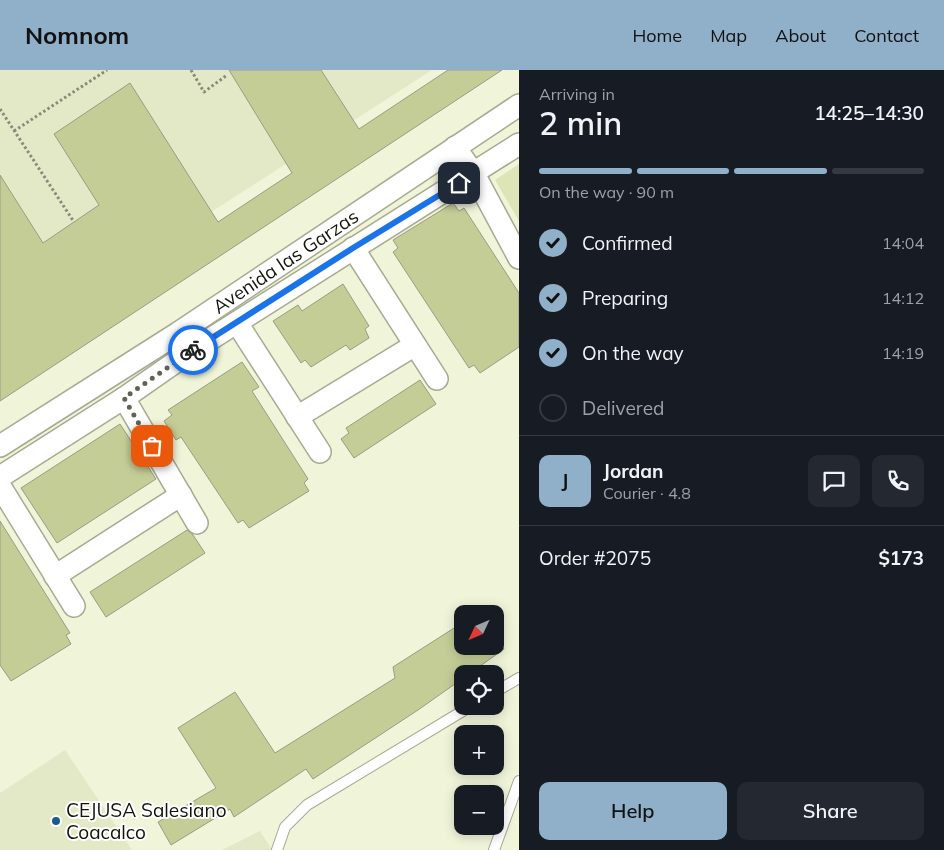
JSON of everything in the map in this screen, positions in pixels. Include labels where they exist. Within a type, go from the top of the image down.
[{"type":"street","name":"Avenida las Garzas","points":[[0,446],[178,334],[519,105]]},
{"type":"street","name":"Avenida las Garzas","points":[[0,477],[124,398],[190,352],[519,144]]},
{"type":"street","points":[[456,147],[474,174],[519,258]]},
{"type":"street","points":[[353,248],[437,379]]},
{"type":"street","points":[[237,323],[320,452]]},
{"type":"street","points":[[178,334],[190,352]]},
{"type":"street","points":[[297,417],[415,345]]},
{"type":"street","points":[[124,398],[197,523]]},
{"type":"street","points":[[0,486],[74,606]]},
{"type":"street","points":[[55,576],[181,495]]},
{"type":"lane","points":[[504,687],[519,678]]},
{"type":"lane","points":[[277,850],[285,827],[307,805],[456,715]]},
{"type":"lane","points":[[494,850],[519,781]]},
{"type":"path","points":[[14,131],[107,70]]},
{"type":"path","points":[[191,70],[204,92],[227,75]]},
{"type":"path","points":[[0,109],[74,222]]},
{"type":"shaded area","points":[[0,70],[432,70],[0,348]]},
{"type":"shaded area","points":[[519,164],[519,221],[495,180]]},
{"type":"shaded area","name":"CEJUSA Salesiano Coacalco","points":[[65,750],[132,850],[0,850],[0,793]]},
{"type":"shaded area","name":"CEJUSA Salesiano Coacalco","points":[[260,831],[272,850],[222,850]]},
{"type":"building","points":[[229,70],[321,70],[359,129],[448,70],[502,70],[0,401],[0,175],[43,243],[99,205],[54,134],[130,83],[218,222],[292,173]]},
{"type":"building","points":[[453,203],[459,211],[464,208],[519,293],[519,347],[480,373],[474,365],[469,368],[393,252],[398,248],[393,240]]},
{"type":"building","points":[[343,284],[369,326],[365,329],[369,338],[350,350],[346,345],[311,367],[305,360],[301,363],[273,321],[298,305],[302,311]]},
{"type":"building","points":[[242,362],[259,387],[252,391],[308,479],[304,483],[309,491],[249,528],[243,520],[238,523],[181,437],[176,440],[164,421],[172,415],[168,410]]},
{"type":"building","points":[[420,380],[436,404],[354,458],[341,439],[349,433],[346,428]]},
{"type":"building","points":[[120,424],[156,479],[57,543],[21,488]]},
{"type":"building","points":[[0,521],[70,633],[66,635],[71,644],[11,681],[0,665]]},
{"type":"building","points":[[187,530],[193,535],[205,553],[106,617],[90,592]]},
{"type":"building","points":[[454,628],[454,655],[496,655],[482,665],[454,665],[454,685],[313,779],[306,769],[234,817],[230,809],[171,845],[158,822],[216,788],[178,728],[235,692],[275,753],[395,678],[393,667]]},
{"type":"way so far","points":[[152,446],[124,398],[193,350]]},
{"type":"place","name":"CEJUSA Salesiano Coacalco","points":[[56,821]]},
{"type":"route","points":[[193,350],[459,183]]}]
